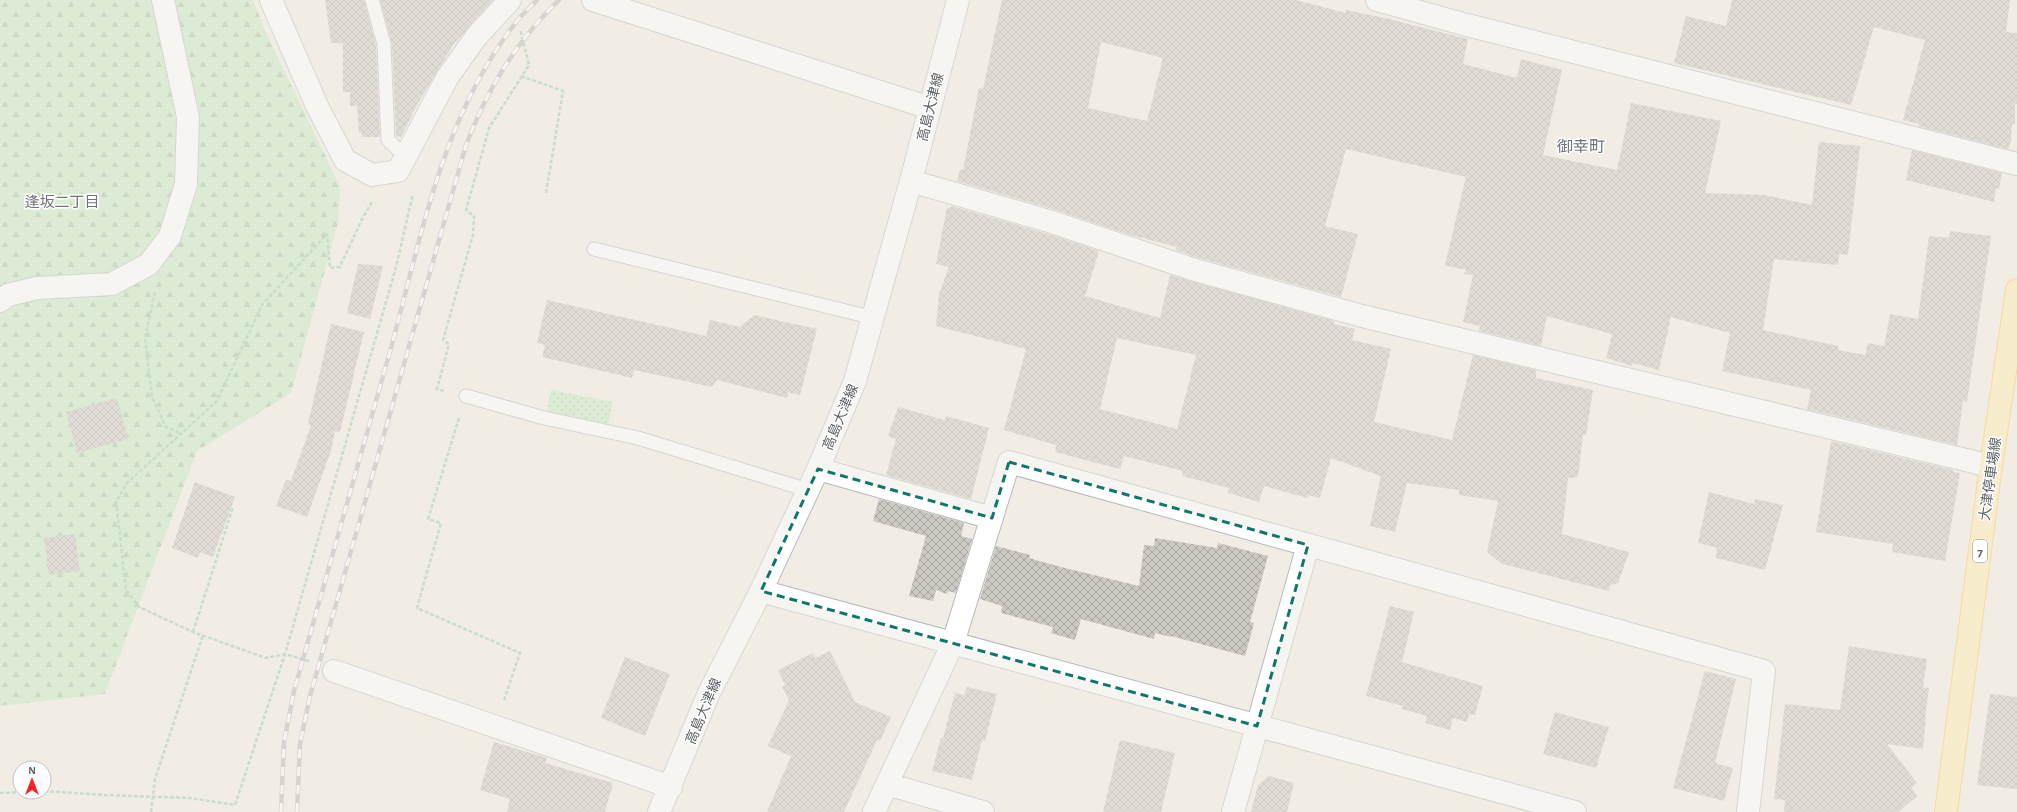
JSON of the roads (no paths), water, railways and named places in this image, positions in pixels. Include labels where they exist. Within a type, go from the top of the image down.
[{"type":"main road","name":"大津停車場線","points":[[1946,812],[1992,466],[2013,338],[2017,290]]},
{"type":"street","points":[[0,301],[8,296],[38,288],[112,284],[148,264],[170,236],[186,184],[188,117],[164,0]]},
{"type":"street","points":[[271,0],[317,106],[345,160],[372,175],[398,171],[447,78],[476,37],[510,0]]},
{"type":"street","points":[[594,0],[930,108]]},
{"type":"street","name":"高島大津線","points":[[659,812],[671,787],[709,692],[761,591],[818,469],[856,381],[911,181],[958,0]]},
{"type":"street","points":[[1376,0],[1470,26],[2017,164]]},
{"type":"street","points":[[911,181],[1052,222],[1195,270],[1362,316],[1992,466]]},
{"type":"street","points":[[874,812],[954,643],[1009,462],[1764,671],[1748,812]]},
{"type":"street","points":[[818,469],[992,518]]},
{"type":"street","points":[[1233,812],[1308,545]]},
{"type":"street","points":[[761,591],[1575,812]]},
{"type":"street","points":[[334,671],[671,787]]},
{"type":"street","points":[[887,784],[983,812]]},
{"type":"lane","points":[[372,0],[384,44],[388,140],[406,157]]},
{"type":"lane","points":[[594,249],[874,318]]},
{"type":"lane","points":[[466,396],[544,418],[638,438],[808,490]]},
{"type":"railway","points":[[281,812],[284,742],[294,691],[389,355],[436,181],[469,98],[491,58],[519,18],[537,0]]},
{"type":"railway","points":[[297,812],[300,744],[310,696],[466,145],[493,85],[504,67],[529,33],[559,0]]},
{"type":"district","name":"御幸町","points":[[1581,146]]},
{"type":"district","name":"逢坂二丁目","points":[[62,202]]}]
